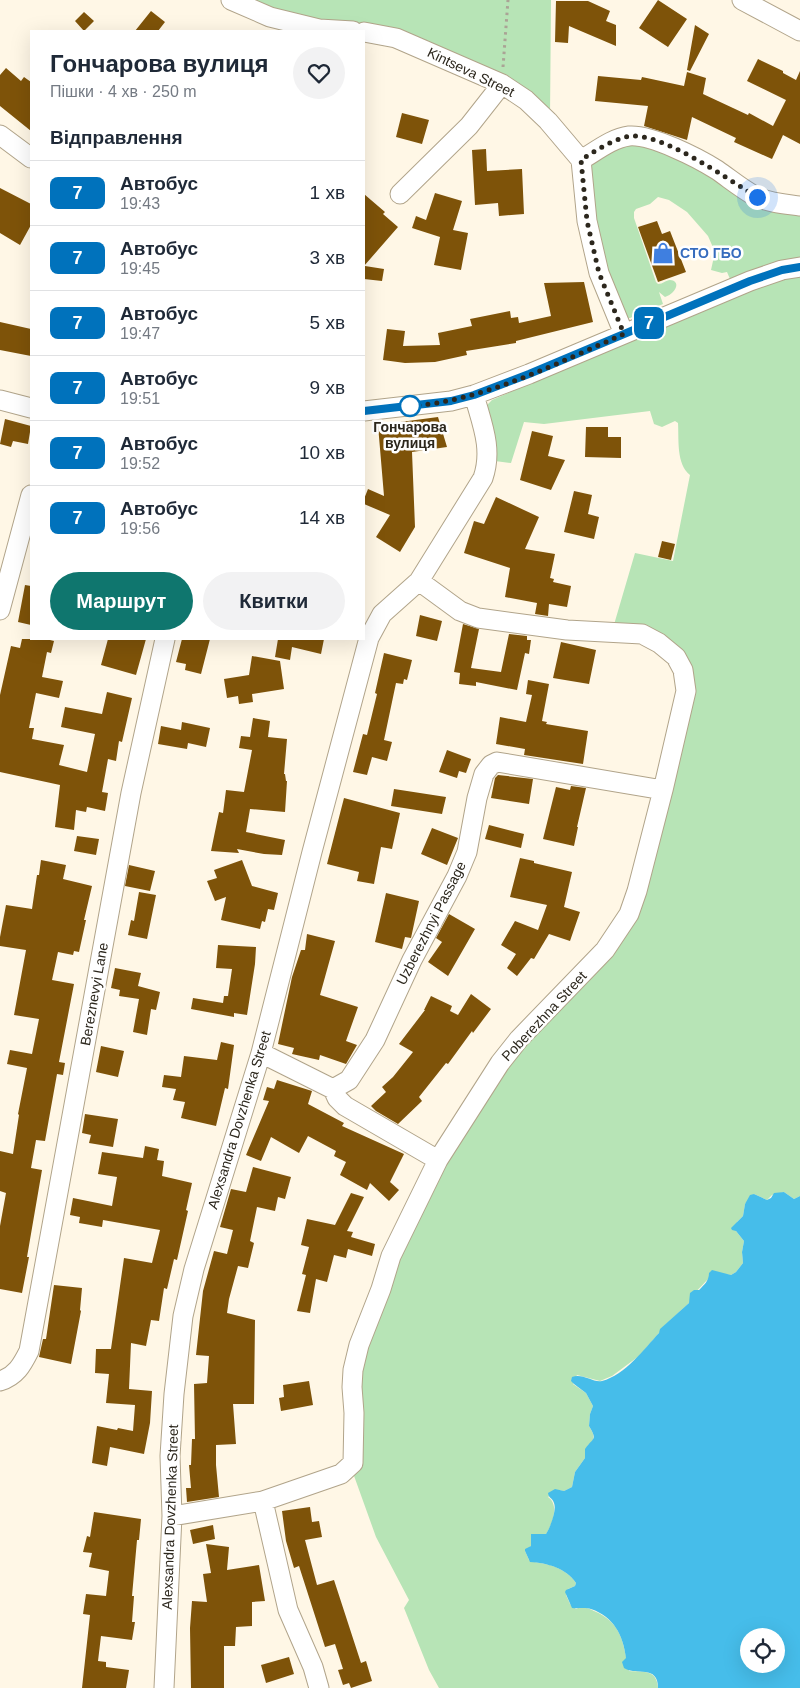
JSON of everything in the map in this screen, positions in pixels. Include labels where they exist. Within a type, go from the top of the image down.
[{"type":"street","points":[[231,0],[270,17],[319,29],[336,30]]},
{"type":"street","points":[[742,0],[800,31]]},
{"type":"street","name":"Kintseva Street","points":[[365,32],[396,38],[502,84],[526,100],[548,121],[581,160]]},
{"type":"street","points":[[400,194],[469,126],[502,84]]},
{"type":"street","points":[[0,135],[30,157]]},
{"type":"street","points":[[624,334],[599,273],[587,221],[581,160],[604,146],[627,136],[642,137],[664,144],[717,170],[757,197],[800,206]]},
{"type":"street","points":[[365,411],[451,401],[474,395],[529,374],[750,281],[782,270],[800,267]]},
{"type":"street","name":"Alexsandra Dovzhenka Street","points":[[164,1688],[172,1516],[170,1456],[174,1394],[183,1316],[194,1269],[261,1053],[369,638],[382,614],[419,581],[483,478],[487,467],[486,439],[474,395]]},
{"type":"street","points":[[0,400],[30,408]]},
{"type":"street","points":[[0,610],[30,499]]},
{"type":"street","name":"Poberezhna Street","points":[[263,1500],[341,1474],[353,1463],[353,1370],[359,1345],[381,1289],[391,1256],[438,1160],[500,1063],[519,1039],[605,950],[629,914],[637,891],[663,790],[686,691],[683,670],[676,657],[659,643],[642,634],[567,630],[478,618],[460,611],[419,581]]},
{"type":"street","name":"Bereznevyi Lane","points":[[0,1381],[10,1378],[21,1366],[29,1351],[131,793],[165,640]]},
{"type":"street","name":"Uzberezhnyi Passage","points":[[333,1088],[349,1080],[375,1040],[412,960],[456,876],[467,852],[484,774],[491,764],[497,762],[663,790]]},
{"type":"street","points":[[261,1053],[333,1088],[337,1098],[345,1106],[438,1160]]},
{"type":"street","points":[[172,1516],[263,1500],[288,1610],[313,1667],[319,1688]]},
{"type":"path","points":[[502,84],[508,0]]},
{"type":"green space","points":[[241,0],[551,0],[550,117],[448,58],[365,37],[365,30],[339,30]]},
{"type":"green space","points":[[642,141],[800,211],[800,259],[730,279],[727,272],[722,273],[711,270],[715,252],[708,236],[687,212],[669,200],[658,197],[650,204],[636,209],[634,218],[656,282],[658,284],[669,280],[674,281],[676,288],[665,297],[659,292],[663,304],[630,318],[625,318],[615,305],[592,219],[589,163],[604,151]]},
{"type":"green space","points":[[800,273],[800,1196],[794,1199],[784,1192],[772,1195],[767,1200],[754,1194],[745,1204],[743,1216],[737,1222],[736,1231],[744,1241],[743,1263],[736,1272],[731,1275],[722,1274],[709,1278],[691,1297],[689,1303],[665,1325],[639,1356],[612,1376],[600,1381],[577,1375],[573,1384],[586,1393],[593,1406],[589,1426],[593,1434],[593,1440],[588,1445],[585,1458],[575,1472],[572,1487],[564,1491],[558,1490],[548,1497],[554,1505],[551,1526],[546,1534],[535,1534],[531,1541],[531,1546],[525,1551],[529,1560],[555,1567],[573,1579],[576,1583],[575,1586],[568,1589],[566,1595],[570,1604],[576,1609],[587,1608],[592,1610],[611,1622],[623,1643],[629,1671],[644,1672],[652,1675],[655,1677],[658,1688],[439,1688],[429,1670],[404,1608],[409,1600],[376,1537],[353,1473],[358,1369],[408,1226],[485,1090],[616,941],[688,667],[613,628],[635,553],[673,561],[690,475],[680,458],[678,423],[675,421],[662,427],[654,424],[650,411],[544,424],[524,422],[511,463],[495,461],[487,405],[492,400],[754,287]]},
{"type":"water","points":[[784,1192],[794,1199],[800,1196],[800,1688],[658,1688],[657,1681],[650,1673],[624,1668],[622,1662],[626,1658],[620,1634],[606,1617],[591,1609],[572,1608],[565,1592],[575,1586],[576,1583],[572,1578],[556,1567],[530,1562],[525,1549],[531,1546],[531,1534],[546,1534],[555,1510],[554,1503],[548,1493],[555,1489],[564,1491],[572,1487],[575,1472],[585,1458],[585,1449],[594,1437],[589,1426],[593,1406],[586,1393],[571,1381],[572,1377],[580,1376],[595,1381],[602,1381],[618,1373],[640,1354],[659,1333],[660,1329],[689,1303],[690,1293],[694,1290],[699,1290],[703,1286],[712,1270],[731,1275],[736,1272],[743,1263],[744,1241],[731,1228],[743,1216],[745,1204],[750,1195],[754,1194],[767,1200],[774,1193]]},
{"type":"building","points":[[658,0],[687,19],[668,47],[639,28]]},
{"type":"building","points":[[556,1],[588,1],[610,11],[606,21],[616,25],[616,46],[569,26],[568,43],[555,42]]},
{"type":"building","points":[[151,11],[165,22],[159,30],[136,30]]},
{"type":"building","points":[[84,12],[94,21],[83,30],[75,21]]},
{"type":"building","points":[[695,25],[709,34],[690,71],[687,70]]},
{"type":"building","points":[[758,59],[783,71],[783,73],[796,80],[800,71],[800,144],[783,135],[772,159],[734,142],[736,138],[692,117],[687,140],[644,126],[648,106],[595,101],[598,76],[641,80],[642,77],[684,86],[687,72],[706,78],[703,94],[748,115],[749,113],[773,126],[786,100],[747,81]]},
{"type":"building","points":[[6,68],[21,81],[24,77],[30,81],[30,130],[0,106],[0,75]]},
{"type":"building","points":[[402,113],[429,120],[422,144],[396,137]]},
{"type":"building","points":[[486,149],[487,171],[522,169],[524,214],[499,216],[498,203],[475,205],[472,150]]},
{"type":"building","points":[[0,188],[30,203],[30,227],[20,245],[0,233]]},
{"type":"building","points":[[435,193],[462,201],[453,230],[468,233],[461,270],[434,265],[440,237],[412,228],[416,216],[426,220]]},
{"type":"building","points":[[365,195],[385,212],[383,214],[398,227],[365,265]]},
{"type":"building","name":"СТО ГБО","points":[[657,221],[662,234],[670,231],[686,272],[658,282],[638,227]]},
{"type":"building","points":[[365,266],[384,269],[382,281],[365,279]]},
{"type":"building","points":[[584,282],[593,322],[516,341],[516,343],[466,351],[467,355],[435,362],[405,363],[383,360],[387,329],[405,331],[403,346],[440,345],[438,333],[472,326],[470,319],[510,311],[511,318],[518,317],[519,323],[551,316],[544,283]]},
{"type":"building","points":[[0,322],[30,329],[30,356],[0,350]]},
{"type":"building","points":[[438,417],[447,447],[412,452],[415,527],[400,552],[376,537],[390,515],[365,504],[365,496],[368,489],[384,496],[378,425]]},
{"type":"building","points":[[5,419],[30,426],[28,444],[13,441],[11,447],[0,444]]},
{"type":"building","points":[[586,427],[608,427],[608,437],[621,437],[621,458],[585,457]]},
{"type":"building","points":[[532,431],[553,436],[548,456],[565,460],[551,490],[520,480]]},
{"type":"building","points":[[574,491],[592,495],[588,514],[599,517],[594,539],[564,532]]},
{"type":"building","points":[[496,497],[539,517],[525,549],[555,554],[550,578],[554,579],[553,582],[571,586],[567,607],[549,604],[548,616],[535,614],[537,603],[505,597],[510,568],[464,553],[474,521],[484,524]]},
{"type":"building","points":[[662,541],[675,544],[671,560],[658,557]]},
{"type":"building","points":[[25,585],[30,586],[30,625],[18,622]]},
{"type":"building","points":[[420,615],[442,621],[437,641],[416,636]]},
{"type":"building","points":[[463,624],[479,629],[471,668],[501,672],[509,634],[527,636],[527,640],[531,640],[529,654],[525,653],[517,690],[476,682],[476,686],[459,684],[460,673],[454,672]]},
{"type":"building","points":[[22,639],[54,641],[51,653],[47,652],[42,677],[63,681],[59,698],[36,693],[29,728],[34,728],[32,739],[64,745],[59,765],[87,772],[95,734],[61,727],[65,707],[102,714],[107,692],[132,698],[122,742],[119,741],[116,761],[108,759],[102,792],[108,793],[105,811],[87,807],[86,812],[76,810],[74,830],[55,827],[60,785],[0,772],[0,695],[11,646],[20,648]]},
{"type":"building","points":[[108,640],[146,640],[136,675],[101,665]]},
{"type":"building","points":[[182,640],[210,640],[201,674],[185,670],[186,664],[176,662]]},
{"type":"building","points":[[278,640],[324,640],[321,654],[292,647],[290,660],[275,657]]},
{"type":"building","points":[[561,642],[596,650],[589,684],[553,678]]},
{"type":"building","points":[[384,653],[412,660],[407,680],[404,679],[403,684],[396,683],[384,740],[392,742],[387,761],[372,757],[367,775],[353,772],[363,734],[367,735]]},
{"type":"building","points":[[252,656],[280,661],[284,689],[252,694],[253,702],[239,704],[238,696],[227,698],[224,679],[249,675]]},
{"type":"building","points":[[528,680],[549,684],[542,721],[547,722],[546,724],[588,731],[583,764],[524,755],[525,749],[496,744],[500,717],[526,722],[532,695],[526,694]]},
{"type":"building","points":[[253,718],[270,721],[268,737],[287,739],[284,774],[287,781],[285,812],[250,809],[246,832],[285,840],[282,855],[237,849],[239,853],[211,851],[219,812],[223,813],[226,790],[244,792],[252,750],[239,748],[241,736],[250,737]]},
{"type":"building","points":[[182,722],[210,728],[206,747],[188,743],[187,749],[158,744],[161,726],[181,730]]},
{"type":"building","points":[[447,750],[471,759],[466,773],[459,771],[457,778],[439,772]]},
{"type":"building","points":[[498,775],[533,779],[529,804],[491,798],[495,778]]},
{"type":"building","points":[[571,786],[586,788],[574,846],[543,839],[556,787],[570,790]]},
{"type":"building","points":[[394,789],[446,797],[442,814],[391,806]]},
{"type":"building","points":[[344,798],[400,813],[392,849],[381,847],[374,884],[357,881],[359,872],[327,864]]},
{"type":"building","points":[[489,825],[524,834],[521,848],[485,839]]},
{"type":"building","points":[[432,828],[458,838],[447,865],[421,854]]},
{"type":"building","points":[[77,836],[99,839],[96,855],[74,851]]},
{"type":"building","points":[[520,858],[572,872],[564,907],[580,912],[570,941],[549,934],[534,959],[531,958],[517,976],[507,968],[516,954],[501,945],[515,921],[538,930],[547,905],[510,897]]},
{"type":"building","points":[[41,860],[66,865],[63,879],[92,886],[79,952],[74,951],[73,955],[58,952],[52,980],[74,984],[59,1062],[65,1063],[63,1075],[57,1074],[45,1141],[36,1140],[31,1168],[42,1170],[22,1293],[0,1289],[0,1226],[6,1193],[0,1191],[0,1151],[13,1154],[27,1068],[7,1064],[10,1050],[32,1054],[39,1019],[14,1015],[26,950],[0,946],[0,937],[6,905],[32,909]]},
{"type":"building","points":[[242,860],[252,886],[278,893],[274,910],[268,909],[265,922],[262,921],[260,929],[221,920],[226,897],[215,901],[207,881],[217,878],[214,870]]},
{"type":"building","points":[[129,865],[155,871],[150,891],[125,886]]},
{"type":"building","points":[[139,892],[156,895],[147,939],[128,935],[131,920],[134,921]]},
{"type":"building","points":[[386,893],[419,901],[411,938],[405,937],[402,949],[375,942]]},
{"type":"building","points":[[449,914],[475,929],[448,976],[428,962],[442,942],[436,938]]},
{"type":"building","points":[[307,934],[335,941],[320,995],[358,1007],[346,1041],[357,1045],[346,1064],[320,1055],[319,1060],[292,1054],[294,1048],[278,1044],[292,977],[301,950],[305,950]]},
{"type":"building","points":[[218,945],[256,947],[247,1015],[234,1013],[234,1017],[191,1009],[193,998],[223,1003],[224,996],[228,996],[232,969],[216,968]]},
{"type":"building","points":[[115,968],[141,973],[138,986],[160,992],[156,1010],[151,1009],[147,1035],[133,1032],[139,999],[119,996],[120,990],[111,988]]},
{"type":"building","points":[[471,994],[491,1009],[448,1064],[446,1063],[419,1097],[422,1101],[398,1124],[376,1111],[371,1106],[386,1092],[382,1087],[393,1077],[413,1052],[399,1044],[425,1010],[431,996],[452,1006],[450,1011],[458,1015]]},
{"type":"building","points":[[221,1042],[234,1045],[228,1089],[225,1088],[216,1126],[181,1118],[185,1102],[173,1100],[176,1089],[162,1087],[164,1075],[181,1077],[184,1056],[217,1060]]},
{"type":"building","points":[[101,1046],[124,1051],[118,1077],[96,1072]]},
{"type":"building","points":[[277,1080],[312,1091],[308,1104],[344,1123],[342,1126],[404,1154],[390,1182],[399,1190],[389,1201],[370,1183],[367,1190],[340,1175],[346,1162],[334,1156],[336,1151],[308,1136],[299,1153],[271,1137],[261,1161],[246,1155],[269,1101],[263,1100],[267,1087],[274,1089]]},
{"type":"building","points":[[85,1114],[118,1119],[113,1147],[89,1143],[91,1135],[82,1133]]},
{"type":"building","points":[[145,1146],[159,1149],[157,1160],[164,1161],[162,1176],[192,1183],[177,1260],[174,1259],[167,1289],[164,1288],[159,1321],[151,1320],[146,1346],[131,1343],[129,1389],[152,1391],[150,1423],[144,1454],[110,1447],[107,1466],[92,1463],[97,1426],[133,1431],[135,1405],[106,1403],[109,1374],[95,1373],[96,1349],[111,1349],[124,1258],[152,1263],[160,1230],[103,1220],[102,1227],[79,1223],[80,1217],[70,1215],[73,1198],[112,1206],[117,1177],[98,1174],[102,1152],[143,1158]]},
{"type":"building","points":[[253,1167],[291,1177],[285,1199],[278,1197],[275,1211],[257,1207],[250,1241],[254,1243],[248,1268],[238,1266],[229,1299],[227,1313],[255,1320],[254,1404],[233,1404],[236,1444],[216,1445],[219,1497],[187,1502],[186,1488],[191,1488],[189,1465],[191,1465],[192,1439],[195,1439],[194,1384],[207,1383],[209,1356],[196,1355],[203,1291],[214,1251],[227,1254],[233,1230],[220,1227],[231,1189],[246,1192]]},
{"type":"building","points":[[351,1193],[364,1197],[347,1231],[353,1232],[351,1237],[375,1244],[372,1256],[348,1249],[346,1258],[334,1255],[327,1282],[316,1279],[310,1313],[297,1311],[306,1275],[302,1274],[309,1247],[301,1245],[307,1219],[335,1225]]},
{"type":"building","points":[[54,1285],[82,1288],[81,1311],[71,1364],[39,1357],[43,1339],[46,1339]]},
{"type":"building","points":[[309,1381],[313,1405],[281,1411],[279,1398],[284,1397],[283,1385]]},
{"type":"building","points":[[310,1507],[312,1522],[319,1521],[322,1537],[305,1540],[317,1585],[334,1580],[361,1663],[366,1661],[372,1681],[351,1688],[349,1683],[343,1685],[338,1670],[343,1669],[335,1644],[325,1647],[299,1566],[294,1568],[286,1541],[282,1511]]},
{"type":"building","points":[[94,1512],[141,1519],[139,1540],[137,1540],[132,1596],[134,1596],[132,1622],[135,1622],[132,1640],[101,1636],[98,1661],[106,1662],[106,1667],[129,1670],[126,1688],[82,1688],[90,1615],[83,1614],[86,1594],[106,1596],[109,1571],[89,1567],[92,1553],[83,1552],[87,1536],[90,1537]]},
{"type":"building","points":[[213,1525],[215,1539],[193,1544],[190,1530]]},
{"type":"building","points":[[206,1544],[229,1547],[227,1570],[259,1565],[265,1601],[252,1602],[252,1626],[236,1627],[235,1646],[224,1646],[224,1688],[191,1688],[190,1628],[192,1601],[207,1602],[203,1574],[211,1573]]},
{"type":"building","points":[[289,1657],[294,1674],[266,1683],[261,1665]]},
{"type":"bus line","name":"7","points":[[365,411],[451,401],[474,395],[529,374],[750,281],[782,270],[800,267]]},
{"type":"place","name":"СТО ГБО","points":[[663,253]]},
{"type":"place","name":"Гончарова вулиця","points":[[410,406]]},
{"type":"route","points":[[410,406],[451,401],[474,395],[624,334],[599,273],[587,221],[581,160],[604,146],[627,136],[642,137],[664,144],[717,170],[757,197]]}]
